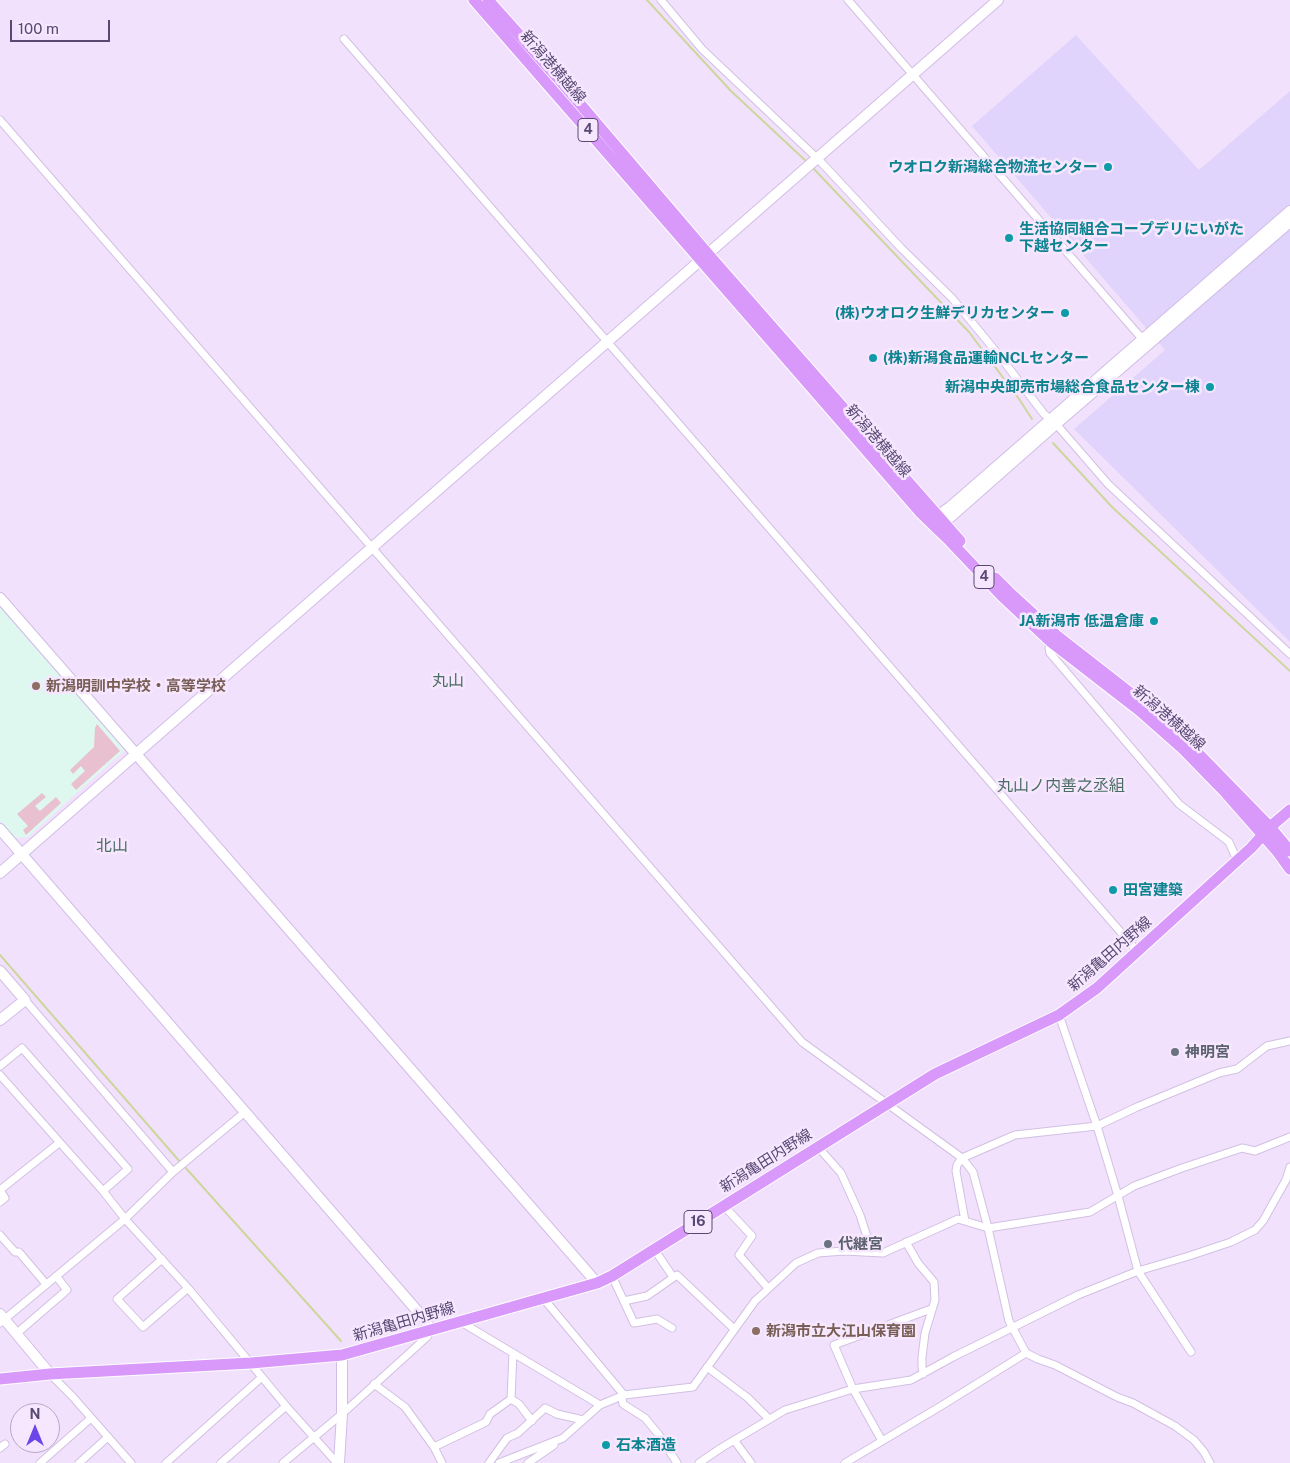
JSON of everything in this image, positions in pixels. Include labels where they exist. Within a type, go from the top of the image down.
[{"type":"main road","name":"新潟港横越線","points":[[474,0],[705,257]]},
{"type":"main road","name":"新潟港横越線","points":[[488,0],[557,77],[705,257],[913,504],[953,534],[1009,592],[1056,635],[1147,706],[1190,745],[1266,831],[1290,870]]},
{"type":"main road","name":"新潟港横越線","points":[[937,522],[1002,596],[1052,642],[1140,711],[1183,749],[1226,793],[1290,851]]},
{"type":"main road","name":"新潟亀田内野線","points":[[0,1379],[50,1374],[251,1363],[342,1355],[597,1283],[612,1276],[935,1074],[1060,1015],[1097,988],[1138,952],[1290,810]]},
{"type":"street","points":[[661,0],[702,49],[816,158],[901,248],[952,298],[1044,414],[1108,484],[1290,654]]},
{"type":"street","points":[[848,0],[1143,339]]},
{"type":"street","points":[[0,873],[998,0]]},
{"type":"street","points":[[344,39],[1138,952]]},
{"type":"street","points":[[0,120],[802,1042],[962,1158],[973,1172],[988,1228],[1007,1315],[1026,1353],[1133,1403],[1175,1426],[1194,1440],[1210,1463]]},
{"type":"street","points":[[1053,422],[1143,339],[1290,211]]},
{"type":"street","points":[[937,522],[950,507],[1290,222]]},
{"type":"street","points":[[0,598],[597,1283]]},
{"type":"street","points":[[1052,642],[1049,648],[1050,653],[1179,804],[1229,842],[1237,860]]},
{"type":"street","points":[[0,829],[426,1321],[430,1330],[427,1336],[342,1414],[283,1463]]},
{"type":"street","points":[[0,971],[173,1172]]},
{"type":"street","points":[[0,1020],[25,1000]]},
{"type":"street","points":[[1060,1015],[1097,1126],[1138,1271],[1191,1352]]},
{"type":"street","points":[[965,1221],[956,1171],[956,1165],[962,1158],[1015,1135],[1097,1126],[1219,1073],[1237,1069],[1267,1046],[1290,1041]]},
{"type":"street","points":[[0,1066],[22,1048],[128,1169],[103,1191]]},
{"type":"street","points":[[0,1075],[103,1191],[125,1219],[188,1288],[286,1406],[338,1463]]},
{"type":"street","points":[[126,1462],[108,1437],[1,1319],[125,1219],[173,1172],[245,1112]]},
{"type":"street","points":[[528,1463],[563,1438],[600,1405],[624,1394],[693,1387],[755,1301],[796,1263],[818,1253],[844,1251],[883,1253],[958,1219],[988,1228],[1090,1212],[1134,1186],[1182,1168],[1242,1148],[1255,1151],[1290,1137]]},
{"type":"street","points":[[0,1202],[5,1198],[0,1190],[59,1143]]},
{"type":"street","points":[[818,1147],[841,1173],[860,1215],[872,1252]]},
{"type":"street","points":[[700,1463],[720,1448],[785,1410],[853,1389],[911,1380],[1078,1295],[1138,1271],[1231,1242],[1255,1230],[1263,1221],[1286,1180],[1290,1167]]},
{"type":"street","points":[[724,1206],[752,1236],[739,1255],[768,1288]]},
{"type":"street","points":[[0,1235],[15,1252],[19,1252],[46,1284]]},
{"type":"street","points":[[906,1242],[918,1263],[934,1282],[935,1300],[925,1333],[922,1357],[923,1374]]},
{"type":"street","points":[[654,1249],[673,1277]]},
{"type":"street","points":[[162,1259],[117,1299],[143,1327],[188,1288]]},
{"type":"street","points":[[624,1301],[647,1296],[677,1275],[734,1330]]},
{"type":"street","points":[[16,1334],[67,1290],[56,1276]]},
{"type":"street","points":[[612,1276],[634,1324],[657,1320],[672,1328]]},
{"type":"street","points":[[543,1298],[624,1394]]},
{"type":"street","points":[[882,1441],[853,1389],[834,1345],[932,1308]]},
{"type":"street","points":[[461,1322],[600,1405]]},
{"type":"street","points":[[511,1399],[513,1353]]},
{"type":"street","points":[[845,1463],[1026,1353]]},
{"type":"street","points":[[338,1463],[342,1414],[342,1355]]},
{"type":"street","points":[[707,1367],[748,1398],[769,1419]]},
{"type":"street","points":[[166,1463],[262,1377]]},
{"type":"street","points":[[374,1384],[405,1407],[434,1447],[442,1463]]},
{"type":"street","points":[[624,1394],[623,1404],[645,1418],[659,1435],[676,1463]]},
{"type":"street","points":[[511,1399],[519,1404],[532,1421]]},
{"type":"street","points":[[434,1447],[486,1422],[490,1414],[511,1399]]},
{"type":"street","points":[[221,1463],[286,1406]]},
{"type":"street","points":[[489,1463],[507,1438],[518,1433],[545,1408],[557,1414],[583,1420]]},
{"type":"street","points":[[40,1463],[91,1418]]},
{"type":"street","points":[[79,1463],[108,1437]]},
{"type":"street","points":[[498,1463],[563,1438]]},
{"type":"street","points":[[734,1440],[751,1463]]},
{"type":"shaded area","points":[[1076,35],[1199,170],[1290,91],[1290,642],[1074,429],[1165,350],[972,126]]},
{"type":"shaded area","name":"新潟明訓中学校・高等学校","points":[[0,605],[127,748],[28,837],[14,838],[0,821]]},
{"type":"shaded area","points":[[97,724],[120,751],[76,790],[71,784],[85,771],[81,766],[73,774],[70,770],[94,747]]},
{"type":"shaded area","points":[[42,793],[46,797],[35,806],[40,811],[56,797],[61,803],[26,835],[23,830],[28,826],[17,814]]},
{"type":"waterway","points":[[647,0],[731,91],[807,162]]},
{"type":"waterway","points":[[812,167],[969,332],[1032,419]]},
{"type":"waterway","points":[[1053,443],[1112,507],[1290,671]]},
{"type":"waterway","points":[[0,955],[181,1163]]},
{"type":"waterway","points":[[184,1166],[341,1341]]},
{"type":"place","name":"ウオロク新潟総合物流センター","points":[[1108,167]]},
{"type":"place","name":"生活協同組合コープデリにいがた 下越センター","points":[[1009,238]]},
{"type":"place","name":"(株)ウオロク生鮮デリカセンター","points":[[1065,313]]},
{"type":"place","name":"(株)新潟食品運輸NCLセンター","points":[[873,358]]},
{"type":"place","name":"新潟中央卸売市場総合食品センター棟","points":[[1210,387]]},
{"type":"place","name":"JA新潟市 低温倉庫","points":[[1154,621]]},
{"type":"place","name":"新潟明訓中学校・高等学校","points":[[36,686]]},
{"type":"place","name":"田宮建築","points":[[1113,890]]},
{"type":"place","name":"神明宮","points":[[1175,1052]]},
{"type":"place","name":"代継宮","points":[[828,1244]]},
{"type":"place","name":"新潟市立大江山保育園","points":[[756,1331]]},
{"type":"place","name":"石本酒造","points":[[606,1445]]},
{"type":"district","name":"丸山","points":[[448,681]]},
{"type":"district","name":"丸山ノ内善之丞組","points":[[1061,786]]},
{"type":"district","name":"北山","points":[[112,846]]}]
